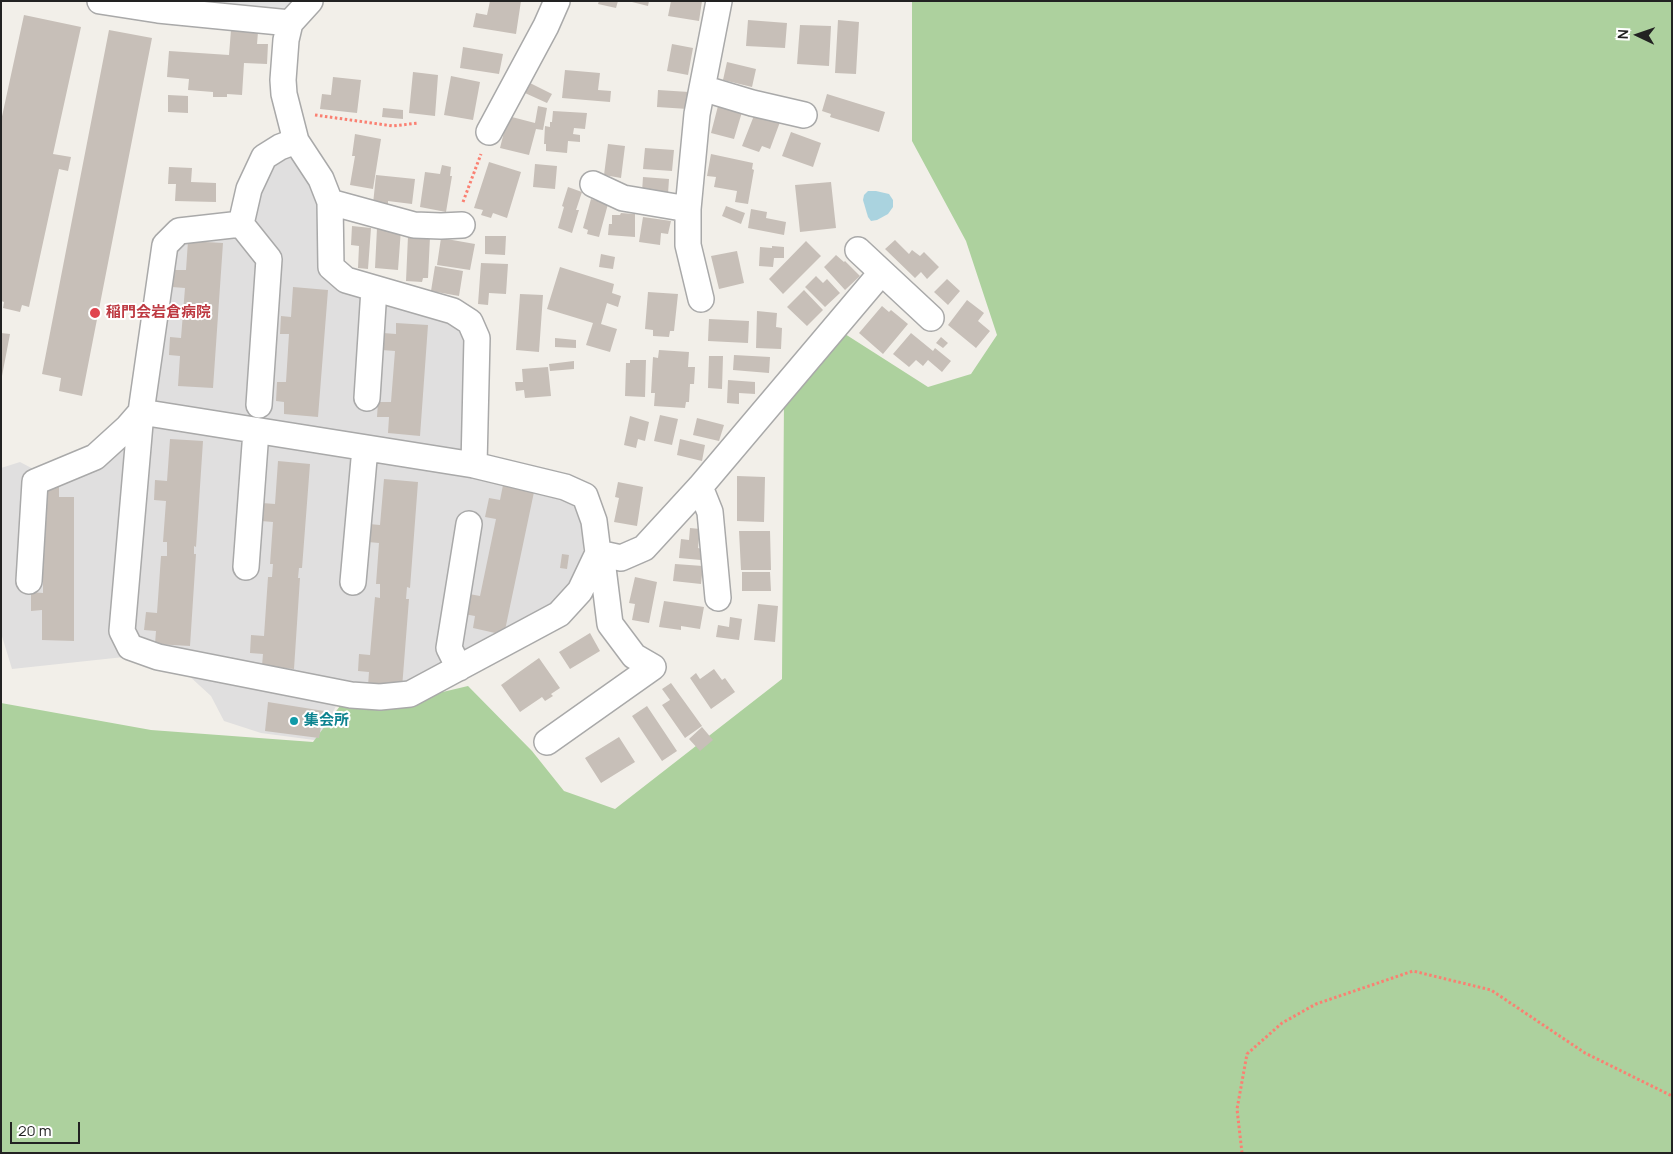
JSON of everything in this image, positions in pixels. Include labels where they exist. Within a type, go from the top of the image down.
[{"type":"street","points":[[101,1],[158,5],[290,23]]},
{"type":"street","points":[[310,1],[290,23],[286,40],[283,80],[288,111],[296,141],[321,179],[330,202],[331,267],[346,280],[453,311],[470,322],[477,338],[474,465]]},
{"type":"street","points":[[489,132],[546,26],[556,1]]},
{"type":"street","points":[[701,299],[688,246],[688,209],[697,114],[719,1]]},
{"type":"street","points":[[702,88],[752,104],[804,114]]},
{"type":"street","points":[[241,224],[249,189],[264,157],[280,147],[296,141]]},
{"type":"street","points":[[594,184],[623,198],[688,209]]},
{"type":"street","points":[[330,202],[414,225],[462,225]]},
{"type":"street","points":[[241,224],[269,259],[260,405]]},
{"type":"street","points":[[241,224],[179,231],[165,246],[141,412],[122,632],[130,647],[158,658],[351,695],[380,697],[410,694],[559,614],[580,591],[598,553]]},
{"type":"street","points":[[858,250],[931,318]]},
{"type":"street","points":[[598,553],[621,558],[644,548],[700,487],[881,273]]},
{"type":"street","points":[[367,398],[374,289]]},
{"type":"street","points":[[141,412],[474,465],[565,487],[584,496],[594,521],[598,553],[603,568],[610,624],[634,656],[653,667],[547,742]]},
{"type":"street","points":[[29,581],[35,482],[95,457],[128,427],[141,412]]},
{"type":"street","points":[[246,567],[256,431]]},
{"type":"street","points":[[354,582],[365,448]]},
{"type":"street","points":[[700,487],[710,512],[718,598]]},
{"type":"street","points":[[459,668],[449,648],[469,524]]},
{"type":"path","points":[[288,111],[393,126],[418,123]]},
{"type":"path","points":[[462,225],[463,202],[489,132]]},
{"type":"path","points":[[1242,1153],[1237,1109],[1247,1054],[1282,1023],[1316,1004],[1413,971],[1491,990],[1584,1053],[1672,1096]]},
{"type":"shaded area","points":[[174,1],[303,1],[286,16]]},
{"type":"shaded area","points":[[283,156],[298,156],[315,184],[322,222],[320,275],[333,284],[457,325],[467,344],[463,474],[573,502],[587,524],[582,558],[571,587],[561,600],[406,688],[339,700],[320,738],[314,740],[261,733],[224,721],[211,696],[187,674],[124,657],[12,669],[1,633],[1,468],[20,462],[39,472],[154,421],[171,263],[175,247],[188,237],[247,238],[255,219],[261,189],[270,169]]},
{"type":"green space","points":[[912,1],[1672,1],[1672,1153],[1,1153],[1,703],[151,730],[313,742],[343,702],[413,699],[468,686],[532,751],[564,791],[615,809],[782,679],[784,399],[845,334],[928,387],[971,374],[997,335],[966,241],[912,141]]},
{"type":"water","points":[[868,191],[889,194],[893,200],[893,207],[888,214],[871,221],[863,200],[864,195]]},
{"type":"building","points":[[490,1],[521,1],[516,34],[473,27],[476,13],[487,15]]},
{"type":"building","points":[[599,1],[618,1],[616,8],[598,4]]},
{"type":"building","points":[[628,1],[649,1],[648,6]]},
{"type":"building","points":[[671,1],[702,1],[699,21],[668,16]]},
{"type":"building","points":[[24,15],[81,27],[53,154],[71,157],[68,171],[59,169],[29,307],[22,305],[20,312],[3,308],[4,302],[1,301],[1,121]]},
{"type":"building","points":[[748,20],[787,23],[785,48],[746,46]]},
{"type":"building","points":[[838,20],[859,22],[856,74],[835,73]]},
{"type":"building","points":[[800,25],[831,26],[829,66],[797,64]]},
{"type":"building","points":[[109,30],[152,38],[82,396],[59,391],[61,378],[42,374]]},
{"type":"building","points":[[231,30],[258,32],[257,44],[268,44],[267,64],[244,63],[242,95],[227,94],[227,97],[213,97],[213,92],[188,90],[189,79],[167,77],[169,51],[229,55]]},
{"type":"building","points":[[672,44],[693,48],[688,75],[667,71]]},
{"type":"building","points":[[463,47],[503,54],[499,74],[460,68]]},
{"type":"building","points":[[727,62],[756,69],[752,87],[723,80]]},
{"type":"building","points":[[565,70],[600,73],[598,90],[611,91],[610,102],[562,98]]},
{"type":"building","points":[[413,72],[438,75],[435,116],[409,113]]},
{"type":"building","points":[[451,76],[480,82],[473,120],[444,115]]},
{"type":"building","points":[[333,77],[361,80],[357,113],[320,109],[322,94],[331,95]]},
{"type":"building","points":[[530,83],[552,94],[547,103],[525,93]]},
{"type":"building","points":[[658,90],[689,92],[688,109],[657,107]]},
{"type":"building","points":[[827,94],[885,112],[879,132],[830,117],[831,114],[822,111]]},
{"type":"building","points":[[168,95],[188,96],[188,113],[168,112]]},
{"type":"building","points":[[538,106],[547,108],[543,130],[536,129],[529,155],[500,148],[508,116],[535,123]]},
{"type":"building","points":[[718,106],[742,112],[734,139],[711,133]]},
{"type":"building","points":[[383,108],[403,110],[403,119],[382,117]]},
{"type":"building","points":[[553,111],[587,113],[585,129],[574,128],[573,134],[580,135],[580,142],[568,141],[567,153],[546,151],[546,144],[544,144],[545,126],[550,127]]},
{"type":"building","points":[[755,113],[780,122],[770,149],[762,146],[759,152],[742,146]]},
{"type":"building","points":[[791,132],[821,143],[813,167],[782,156]]},
{"type":"building","points":[[355,134],[381,139],[373,189],[350,185],[355,156],[352,156]]},
{"type":"building","points":[[608,144],[625,146],[621,178],[604,175]]},
{"type":"building","points":[[645,148],[674,150],[672,171],[643,169]]},
{"type":"building","points":[[711,154],[753,163],[752,169],[754,170],[748,204],[735,202],[737,191],[714,187],[716,177],[707,176]]},
{"type":"building","points":[[489,162],[521,172],[507,218],[493,213],[491,218],[481,215],[483,210],[474,208]]},
{"type":"building","points":[[535,164],[557,166],[555,189],[533,187]]},
{"type":"building","points":[[442,165],[451,167],[450,176],[452,176],[446,212],[420,207],[425,172],[440,174]]},
{"type":"building","points":[[169,167],[192,168],[191,182],[216,183],[216,202],[175,201],[176,184],[168,184]]},
{"type":"building","points":[[376,175],[415,179],[412,204],[388,201],[388,205],[373,204]]},
{"type":"building","points":[[643,177],[669,179],[668,194],[642,192]]},
{"type":"building","points":[[831,182],[836,228],[800,232],[795,185]]},
{"type":"building","points":[[568,187],[582,192],[576,210],[579,210],[572,233],[558,228]]},
{"type":"building","points":[[591,199],[608,204],[599,237],[587,234],[588,230],[583,228]]},
{"type":"building","points":[[726,206],[745,213],[741,224],[722,216]]},
{"type":"building","points":[[751,209],[767,212],[766,218],[786,222],[784,235],[748,228]]},
{"type":"building","points":[[621,213],[635,214],[635,237],[608,235],[609,224],[612,224],[612,215],[620,215]]},
{"type":"building","points":[[643,217],[671,221],[668,234],[661,233],[660,245],[639,242]]},
{"type":"building","points":[[352,226],[371,228],[368,269],[358,268],[359,246],[351,245]]},
{"type":"building","points":[[377,228],[401,229],[398,270],[375,268]]},
{"type":"building","points":[[408,236],[430,237],[428,278],[423,278],[422,282],[406,281]]},
{"type":"building","points":[[485,236],[506,236],[505,255],[485,254]]},
{"type":"building","points":[[441,238],[475,244],[470,270],[437,265]]},
{"type":"building","points":[[895,240],[909,254],[912,250],[920,256],[924,252],[939,267],[927,279],[921,272],[915,278],[885,249]]},
{"type":"building","points":[[188,241],[223,243],[213,388],[178,386],[180,356],[169,355],[170,337],[181,338],[185,288],[172,287],[173,270],[186,270]]},
{"type":"building","points":[[806,241],[821,256],[783,294],[769,279]]},
{"type":"building","points":[[772,246],[784,247],[784,258],[774,258],[773,267],[759,266],[760,247],[772,248]]},
{"type":"building","points":[[737,251],[744,283],[719,289],[711,256]]},
{"type":"building","points":[[601,254],[615,257],[613,269],[599,267]]},
{"type":"building","points":[[836,255],[860,276],[845,290],[824,267]]},
{"type":"building","points":[[481,263],[508,264],[506,294],[489,293],[488,305],[478,304]]},
{"type":"building","points":[[435,266],[463,271],[459,296],[431,291]]},
{"type":"building","points":[[560,267],[614,284],[612,293],[621,296],[618,307],[607,303],[601,324],[617,329],[610,352],[586,345],[593,323],[547,309]]},
{"type":"building","points":[[816,276],[823,283],[827,279],[840,293],[825,307],[805,287]]},
{"type":"building","points":[[947,279],[960,291],[948,305],[934,292]]},
{"type":"building","points":[[293,287],[328,290],[318,417],[284,414],[284,402],[276,401],[277,382],[286,382],[289,334],[280,334],[281,316],[291,317]]},
{"type":"building","points":[[804,290],[823,310],[807,326],[787,307]]},
{"type":"building","points":[[648,292],[678,294],[674,331],[670,331],[669,337],[653,336],[653,330],[645,329]]},
{"type":"building","points":[[520,294],[543,295],[539,352],[516,350]]},
{"type":"building","points":[[967,300],[984,313],[978,321],[990,331],[976,348],[948,325]]},
{"type":"building","points":[[882,306],[889,312],[891,310],[908,324],[883,354],[859,333]]},
{"type":"building","points":[[757,311],[777,313],[776,327],[782,328],[781,349],[756,348]]},
{"type":"building","points":[[709,319],[749,321],[748,343],[708,341]]},
{"type":"building","points":[[396,323],[428,325],[420,436],[388,433],[389,417],[377,417],[378,402],[391,402],[395,351],[382,350],[383,333],[396,334]]},
{"type":"building","points":[[1,333],[10,334],[2,376],[1,376]]},
{"type":"building","points":[[911,333],[933,351],[935,348],[951,361],[942,372],[928,360],[923,366],[916,360],[909,367],[893,354]]},
{"type":"building","points":[[941,337],[948,343],[943,348],[936,343]]},
{"type":"building","points":[[555,338],[576,340],[576,348],[555,347]]},
{"type":"building","points":[[659,350],[689,352],[688,367],[695,367],[694,384],[690,384],[689,402],[686,402],[685,408],[654,406],[655,393],[651,393],[653,357],[658,358]]},
{"type":"building","points":[[734,355],[770,357],[769,373],[733,370]]},
{"type":"building","points":[[709,356],[723,356],[722,389],[708,388]]},
{"type":"building","points":[[630,360],[646,360],[645,397],[625,396],[626,363],[630,363]]},
{"type":"building","points":[[574,361],[574,369],[550,371],[549,364]]},
{"type":"building","points":[[548,367],[551,396],[525,398],[524,390],[516,391],[515,382],[523,382],[522,369]]},
{"type":"building","points":[[728,380],[755,382],[755,394],[739,393],[739,404],[727,403]]},
{"type":"building","points":[[660,415],[678,419],[672,445],[654,441]]},
{"type":"building","points":[[630,416],[649,422],[645,441],[638,439],[636,448],[624,445]]},
{"type":"building","points":[[697,418],[724,425],[719,441],[693,435]]},
{"type":"building","points":[[170,439],[203,441],[196,547],[194,546],[194,554],[196,554],[190,646],[155,644],[156,631],[144,630],[146,612],[157,613],[161,556],[167,556],[167,542],[163,542],[166,501],[154,500],[155,480],[167,481]]},
{"type":"building","points":[[680,439],[705,445],[702,461],[677,455]]},
{"type":"building","points":[[278,461],[310,464],[302,568],[299,568],[298,578],[300,578],[294,669],[262,666],[263,654],[250,653],[251,635],[264,636],[268,577],[272,577],[273,564],[270,564],[273,522],[261,521],[262,503],[275,504]]},
{"type":"building","points":[[737,476],[765,477],[764,522],[737,521]]},
{"type":"building","points":[[384,479],[418,482],[410,588],[407,587],[406,599],[409,599],[402,688],[368,686],[369,672],[358,671],[359,654],[370,655],[375,597],[380,598],[380,584],[376,584],[379,543],[368,542],[369,524],[380,525]]},
{"type":"building","points":[[618,482],[643,487],[637,526],[614,522],[619,498],[615,497]]},
{"type":"building","points":[[503,485],[534,492],[504,635],[473,628],[475,616],[464,614],[469,594],[480,596],[496,519],[485,517],[489,498],[500,500]]},
{"type":"building","points":[[45,487],[59,487],[59,497],[74,497],[74,641],[42,640],[42,610],[31,611],[31,592],[43,593],[43,500]]},
{"type":"building","points":[[690,528],[700,529],[698,548],[702,549],[701,560],[679,558],[681,539],[689,540]]},
{"type":"building","points":[[739,531],[770,531],[771,570],[741,570]]},
{"type":"building","points":[[562,554],[569,555],[567,569],[560,568]]},
{"type":"building","points":[[675,564],[703,566],[701,584],[673,581]]},
{"type":"building","points":[[742,572],[770,572],[771,591],[742,591]]},
{"type":"building","points":[[635,577],[657,582],[649,623],[632,620],[635,604],[629,603]]},
{"type":"building","points":[[664,601],[704,607],[700,629],[681,626],[681,630],[659,627]]},
{"type":"building","points":[[758,604],[778,606],[775,642],[754,640]]},
{"type":"building","points":[[730,617],[742,619],[739,640],[716,637],[718,625],[729,627]]},
{"type":"building","points":[[590,633],[600,651],[570,669],[559,652]]},
{"type":"building","points":[[539,658],[560,688],[545,701],[542,697],[520,712],[501,685]]},
{"type":"building","points":[[714,669],[722,680],[725,678],[735,692],[711,709],[690,678],[696,673],[700,679]]},
{"type":"building","points":[[671,683],[702,726],[685,738],[662,705],[670,700],[662,689]]},
{"type":"building","name":"集会所","points":[[268,702],[324,711],[319,738],[265,731]]},
{"type":"building","points":[[647,706],[677,751],[662,761],[632,716]]},
{"type":"building","points":[[702,727],[713,740],[700,751],[689,739]]},
{"type":"building","points":[[619,737],[635,762],[601,783],[585,758]]},
{"type":"place","name":"稲門会岩倉病院","points":[[95,313]]},
{"type":"place","name":"集会所","points":[[294,721]]}]
